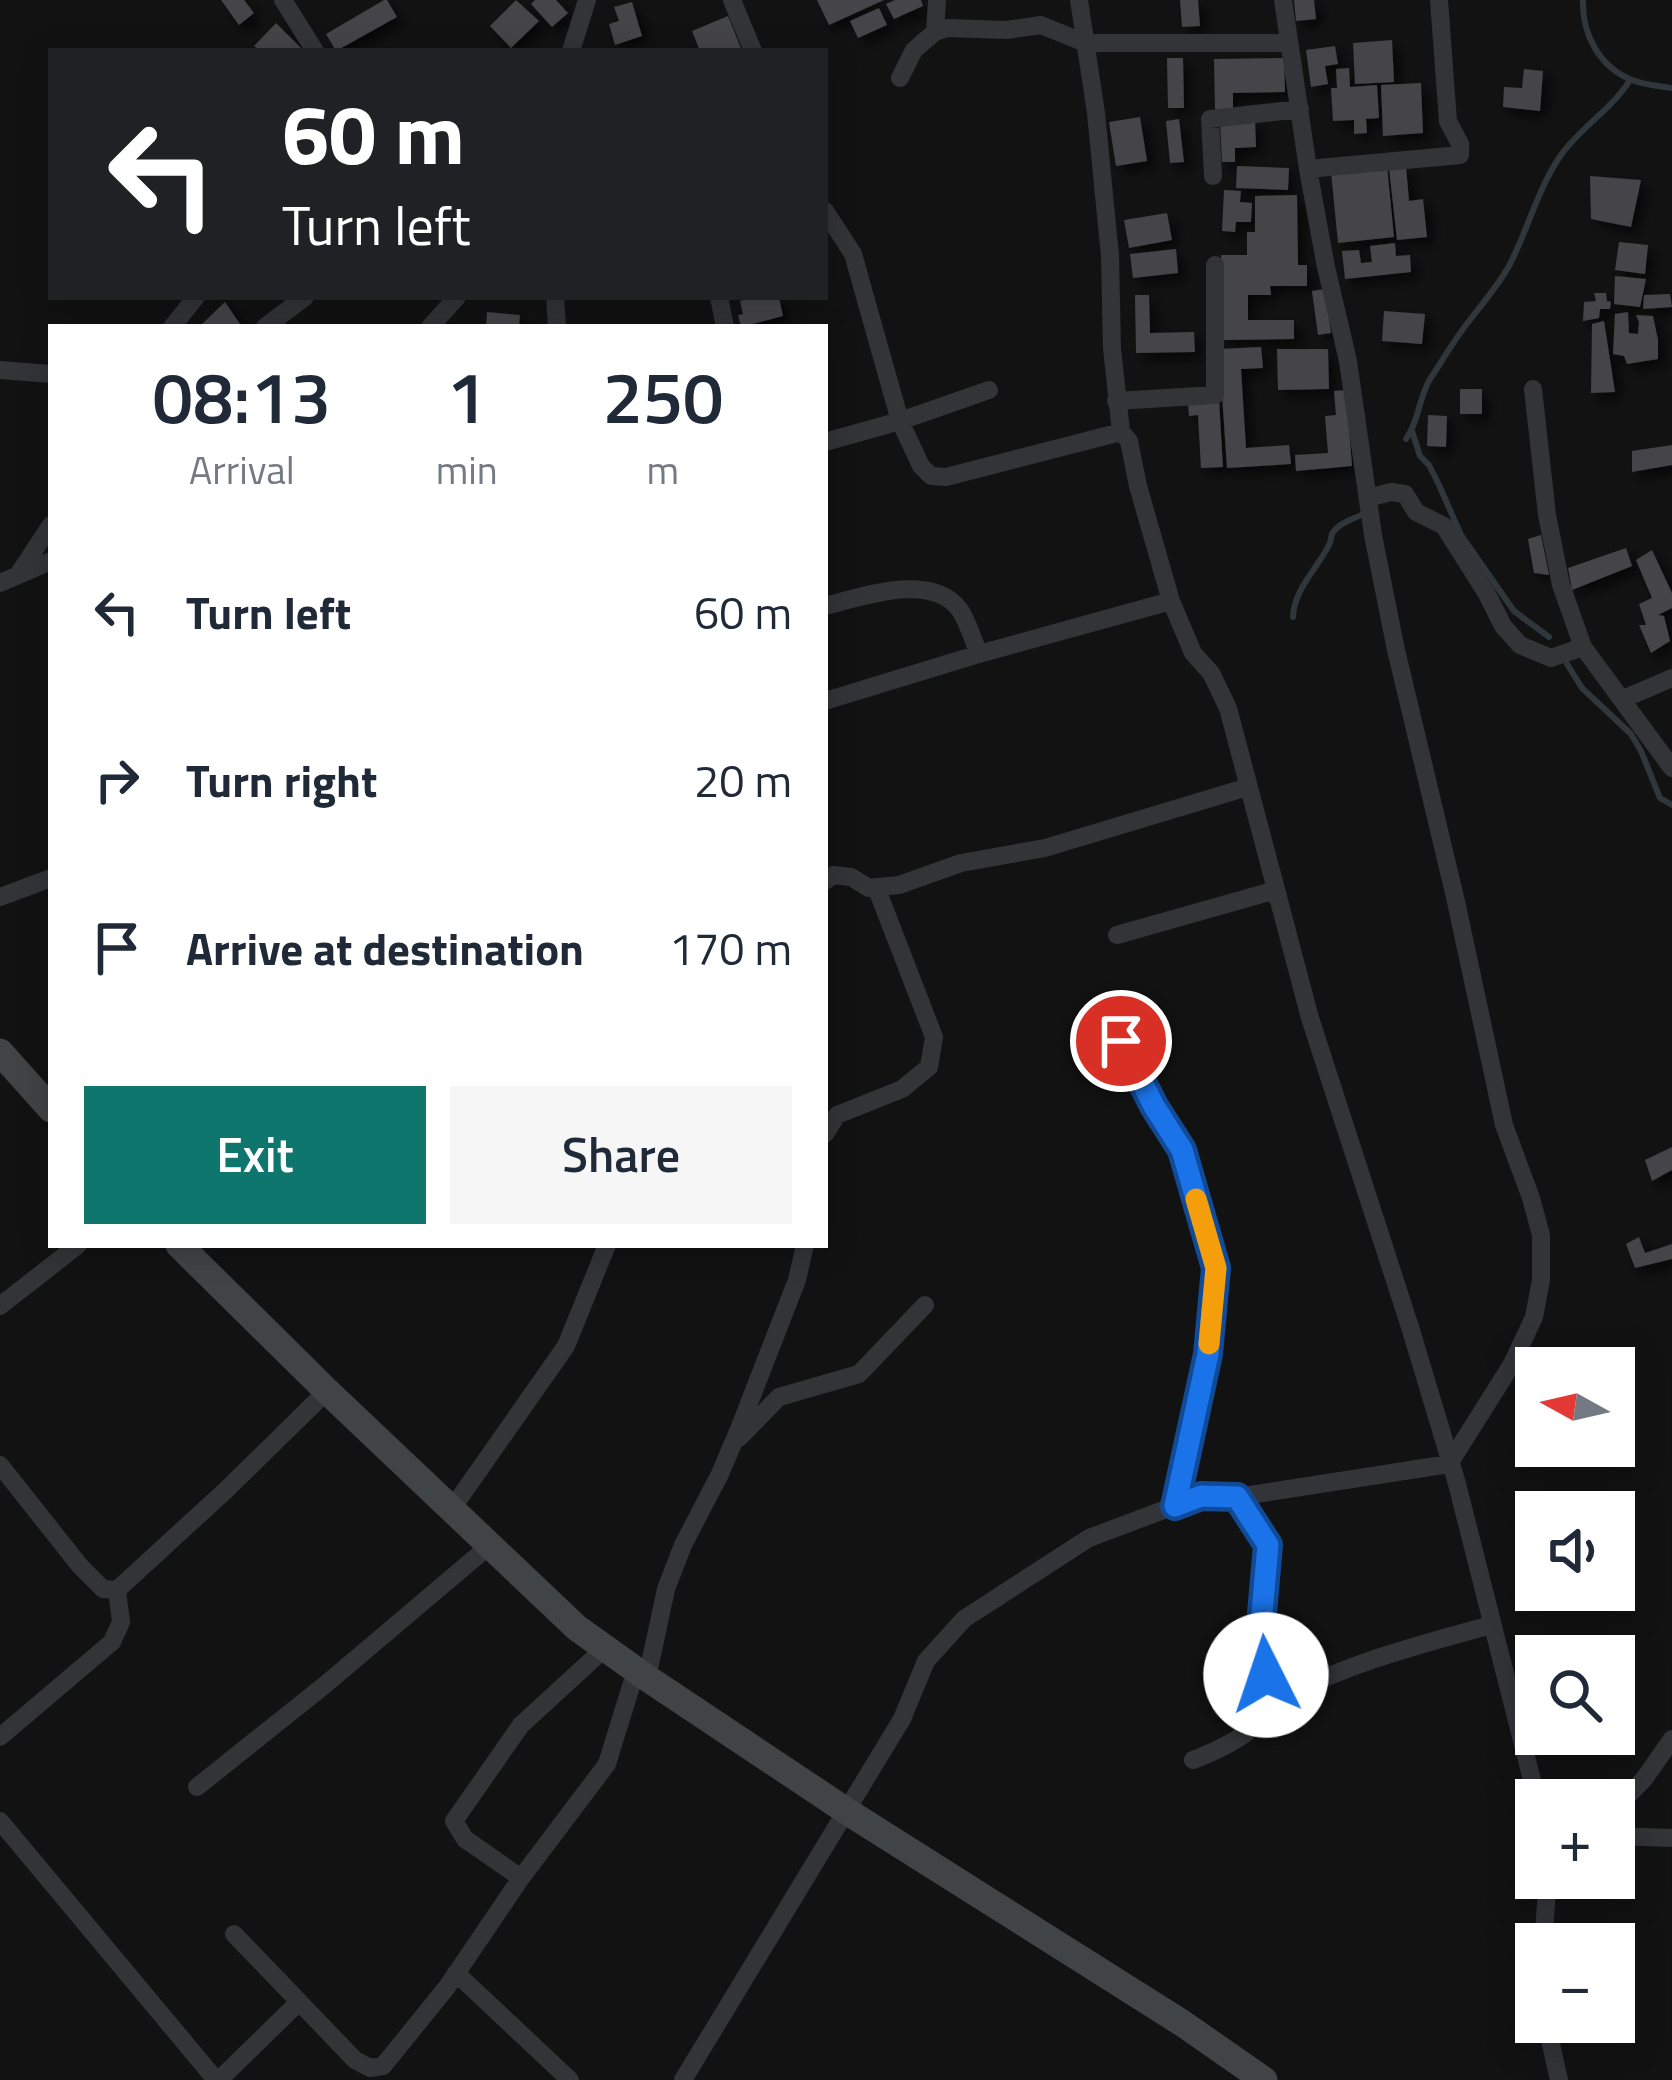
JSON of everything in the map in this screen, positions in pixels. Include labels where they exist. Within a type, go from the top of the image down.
[{"type":"street","points":[[283,0],[313,48]]},
{"type":"street","points":[[572,48],[587,0]]},
{"type":"street","points":[[732,0],[752,48]]},
{"type":"street","points":[[935,32],[938,0]]},
{"type":"street","points":[[1079,0],[1110,256],[1121,432],[1129,441],[1171,601],[1193,653],[1210,673],[1228,708],[1310,1018],[1456,1480],[1533,1779]]},
{"type":"street","points":[[682,2080],[848,1812],[902,1719],[926,1661],[964,1618],[1089,1538],[1201,1496],[1237,1497],[1449,1464],[1512,1364],[1534,1317],[1541,1280],[1540,1235],[1504,1125],[1396,650],[1373,535],[1348,361],[1308,169],[1283,0]]},
{"type":"street","points":[[1308,169],[1460,155],[1460,144],[1448,121],[1439,0]]},
{"type":"street","points":[[900,78],[914,50],[947,28],[1006,30],[1041,25],[1085,43],[1288,43]]},
{"type":"street","points":[[1213,176],[1210,118],[1300,109]]},
{"type":"street","points":[[828,215],[854,254],[900,421],[921,466],[931,476],[946,477],[1121,432]]},
{"type":"street","points":[[1116,401],[1215,395],[1215,266]]},
{"type":"street","points":[[174,324],[194,300]]},
{"type":"street","points":[[270,324],[301,300]]},
{"type":"street","points":[[433,324],[455,300]]},
{"type":"street","points":[[0,370],[48,374]]},
{"type":"street","points":[[1533,389],[1547,515],[1561,585],[1582,647],[1672,768]]},
{"type":"street","points":[[828,441],[989,390]]},
{"type":"street","points":[[1369,498],[1405,494],[1416,512],[1444,526],[1503,626],[1520,645],[1550,658],[1582,647]]},
{"type":"street","points":[[9,579],[48,529]]},
{"type":"street","points":[[9,579],[48,562]]},
{"type":"street","points":[[828,605],[908,589],[936,592],[958,608],[979,654]]},
{"type":"street","points":[[828,699],[1171,601]]},
{"type":"street","points":[[1623,699],[1672,679]]},
{"type":"street","points":[[828,878],[851,878],[869,888],[899,885],[961,863],[1045,848],[1248,787]]},
{"type":"street","points":[[0,897],[48,879]]},
{"type":"street","points":[[828,1129],[837,1115],[902,1089],[929,1067],[934,1037],[876,887]]},
{"type":"street","points":[[1118,935],[1276,890]]},
{"type":"street","points":[[1121,1041],[1182,1150],[1216,1268],[1208,1354],[1175,1506]]},
{"type":"street","points":[[0,1052],[48,1106]]},
{"type":"street","points":[[0,1306],[74,1248]]},
{"type":"street","points":[[182,1248],[577,1628],[848,1812],[1264,2080]]},
{"type":"street","points":[[451,1510],[566,1346],[606,1248]]},
{"type":"street","points":[[234,1934],[355,2060],[377,2073],[456,1973],[607,1764],[642,1674],[666,1589],[733,1445],[805,1248]]},
{"type":"street","points":[[733,1445],[779,1397],[859,1374],[925,1305]]},
{"type":"street","points":[[0,1466],[80,1566],[103,1589],[117,1590],[327,1391]]},
{"type":"street","points":[[1237,1497],[1268,1545],[1260,1636],[1270,1706]]},
{"type":"street","points":[[196,1787],[489,1546]]},
{"type":"street","points":[[0,1738],[112,1642],[121,1622],[117,1590]]},
{"type":"street","points":[[1193,1760],[1219,1751],[1256,1726],[1270,1706],[1311,1684],[1401,1650],[1491,1625]]},
{"type":"street","points":[[521,1878],[465,1839],[454,1821],[521,1725],[605,1648]]},
{"type":"street","points":[[1635,1788],[1672,1739]]},
{"type":"street","points":[[0,1821],[217,2080],[299,2002]]},
{"type":"street","points":[[1635,1837],[1672,1838]]},
{"type":"street","points":[[456,1973],[570,2080]]},
{"type":"street","points":[[1551,2043],[1559,2080]]},
{"type":"building","points":[[221,0],[244,0],[254,13],[239,25]]},
{"type":"building","points":[[384,0],[397,17],[341,48],[334,48],[326,34]]},
{"type":"building","points":[[516,0],[539,21],[511,48],[490,26]]},
{"type":"building","points":[[556,0],[568,13],[552,27],[531,4]]},
{"type":"building","points":[[817,0],[884,0],[829,25]]},
{"type":"building","points":[[921,0],[923,6],[894,19],[886,4]]},
{"type":"building","points":[[1180,0],[1198,0],[1200,26],[1182,27]]},
{"type":"building","points":[[1294,0],[1314,0],[1316,19],[1296,21]]},
{"type":"building","points":[[632,2],[642,36],[615,45],[609,24],[619,21],[614,7]]},
{"type":"building","points":[[879,8],[887,25],[858,38],[850,21]]},
{"type":"building","points":[[728,16],[741,48],[699,48],[692,31]]},
{"type":"building","points":[[276,23],[301,48],[256,48]]},
{"type":"building","points":[[1392,40],[1394,82],[1355,84],[1353,43]]},
{"type":"building","points":[[1335,46],[1338,64],[1325,66],[1328,84],[1311,87],[1306,50]]},
{"type":"building","points":[[1167,58],[1183,58],[1184,108],[1168,108]]},
{"type":"building","points":[[1284,58],[1285,92],[1233,93],[1233,109],[1215,109],[1214,59]]},
{"type":"building","points":[[1349,68],[1350,87],[1377,85],[1379,118],[1366,119],[1367,133],[1354,134],[1354,120],[1333,121],[1331,88],[1337,88],[1336,69]]},
{"type":"building","points":[[1524,69],[1543,71],[1540,111],[1503,107],[1504,87],[1522,88]]},
{"type":"building","points":[[1421,83],[1423,133],[1383,136],[1381,85]]},
{"type":"building","points":[[1140,117],[1147,161],[1116,166],[1109,122]]},
{"type":"building","points":[[1179,119],[1184,162],[1170,163],[1166,121]]},
{"type":"building","points":[[1255,120],[1256,147],[1235,148],[1235,162],[1222,162],[1220,121]]},
{"type":"building","points":[[1237,166],[1289,168],[1288,190],[1236,188]]},
{"type":"building","points":[[1387,166],[1394,237],[1338,243],[1331,172]]},
{"type":"building","points":[[1406,166],[1409,201],[1423,199],[1427,237],[1397,240],[1389,168]]},
{"type":"building","points":[[1590,176],[1641,180],[1631,227],[1591,219]]},
{"type":"building","points":[[1224,190],[1241,191],[1240,202],[1252,203],[1251,222],[1236,222],[1235,232],[1222,231]]},
{"type":"building","points":[[1297,195],[1298,265],[1307,265],[1307,286],[1270,286],[1271,295],[1248,295],[1248,320],[1294,320],[1294,339],[1222,340],[1221,255],[1247,255],[1247,232],[1255,232],[1255,196]]},
{"type":"building","points":[[1167,213],[1172,240],[1129,248],[1124,220]]},
{"type":"building","points":[[1619,242],[1648,245],[1645,274],[1615,270]]},
{"type":"building","points":[[1395,243],[1396,256],[1410,255],[1411,272],[1345,279],[1342,251],[1359,250],[1361,263],[1372,262],[1370,246]]},
{"type":"building","points":[[1176,249],[1178,273],[1133,278],[1130,254]]},
{"type":"building","points":[[1615,276],[1646,279],[1640,307],[1614,304]]},
{"type":"building","points":[[1325,289],[1331,333],[1318,335],[1312,291]]},
{"type":"building","points":[[1594,293],[1606,293],[1610,309],[1600,309],[1599,318],[1583,321],[1584,302],[1596,301]]},
{"type":"building","points":[[1670,294],[1672,307],[1643,309],[1644,295]]},
{"type":"building","points":[[1135,295],[1149,295],[1150,333],[1194,332],[1195,352],[1136,353]]},
{"type":"building","points":[[780,300],[783,316],[740,324],[740,301]]},
{"type":"building","points":[[225,302],[240,324],[202,324]]},
{"type":"building","points":[[1384,311],[1425,314],[1422,344],[1382,341]]},
{"type":"building","points":[[487,312],[520,315],[519,324],[486,324]]},
{"type":"building","points":[[1628,312],[1629,333],[1638,334],[1636,315],[1653,316],[1658,359],[1627,364],[1624,356],[1613,354],[1615,314]]},
{"type":"building","points":[[1604,321],[1615,392],[1591,393],[1592,324]]},
{"type":"building","points":[[1261,347],[1263,368],[1241,369],[1246,448],[1289,445],[1291,464],[1227,468],[1219,349]]},
{"type":"building","points":[[1277,349],[1328,349],[1329,389],[1278,390]]},
{"type":"building","points":[[1460,389],[1482,389],[1482,414],[1460,414]]},
{"type":"building","points":[[1346,390],[1352,466],[1296,471],[1295,455],[1328,453],[1325,416],[1336,415],[1334,391]]},
{"type":"building","points":[[1219,400],[1223,467],[1201,468],[1198,415],[1189,416],[1188,402]]},
{"type":"building","points":[[1428,415],[1447,416],[1446,447],[1427,446]]},
{"type":"building","points":[[1672,445],[1672,465],[1632,472],[1632,451]]},
{"type":"building","points":[[1541,535],[1549,575],[1534,573],[1528,539]]},
{"type":"building","points":[[1626,548],[1632,566],[1572,590],[1568,568]]},
{"type":"building","points":[[1652,550],[1672,593],[1672,608],[1658,615],[1664,616],[1670,641],[1651,653],[1639,625],[1646,625],[1639,604],[1652,598],[1636,560]]},
{"type":"building","points":[[1672,1147],[1672,1170],[1652,1181],[1645,1160]]},
{"type":"building","points":[[1639,1237],[1645,1253],[1672,1244],[1672,1259],[1635,1268],[1626,1244]]},
{"type":"waterway","points":[[1583,0],[1589,37],[1610,67],[1637,82],[1672,88]]},
{"type":"waterway","points":[[1406,439],[1430,379],[1510,264],[1553,168],[1630,80]]},
{"type":"waterway","points":[[1412,431],[1461,535],[1514,611],[1549,637]]},
{"type":"waterway","points":[[1293,617],[1297,597],[1333,532],[1365,513]]},
{"type":"waterway","points":[[1567,664],[1582,688],[1631,734],[1660,798],[1672,805]]},
{"type":"slow traffic","points":[[1196,1199],[1216,1268],[1209,1344]]},
{"type":"route","points":[[1121,1041],[1182,1150],[1216,1268],[1208,1354],[1175,1506],[1201,1496],[1237,1497],[1268,1545],[1260,1636],[1266,1675]]}]
